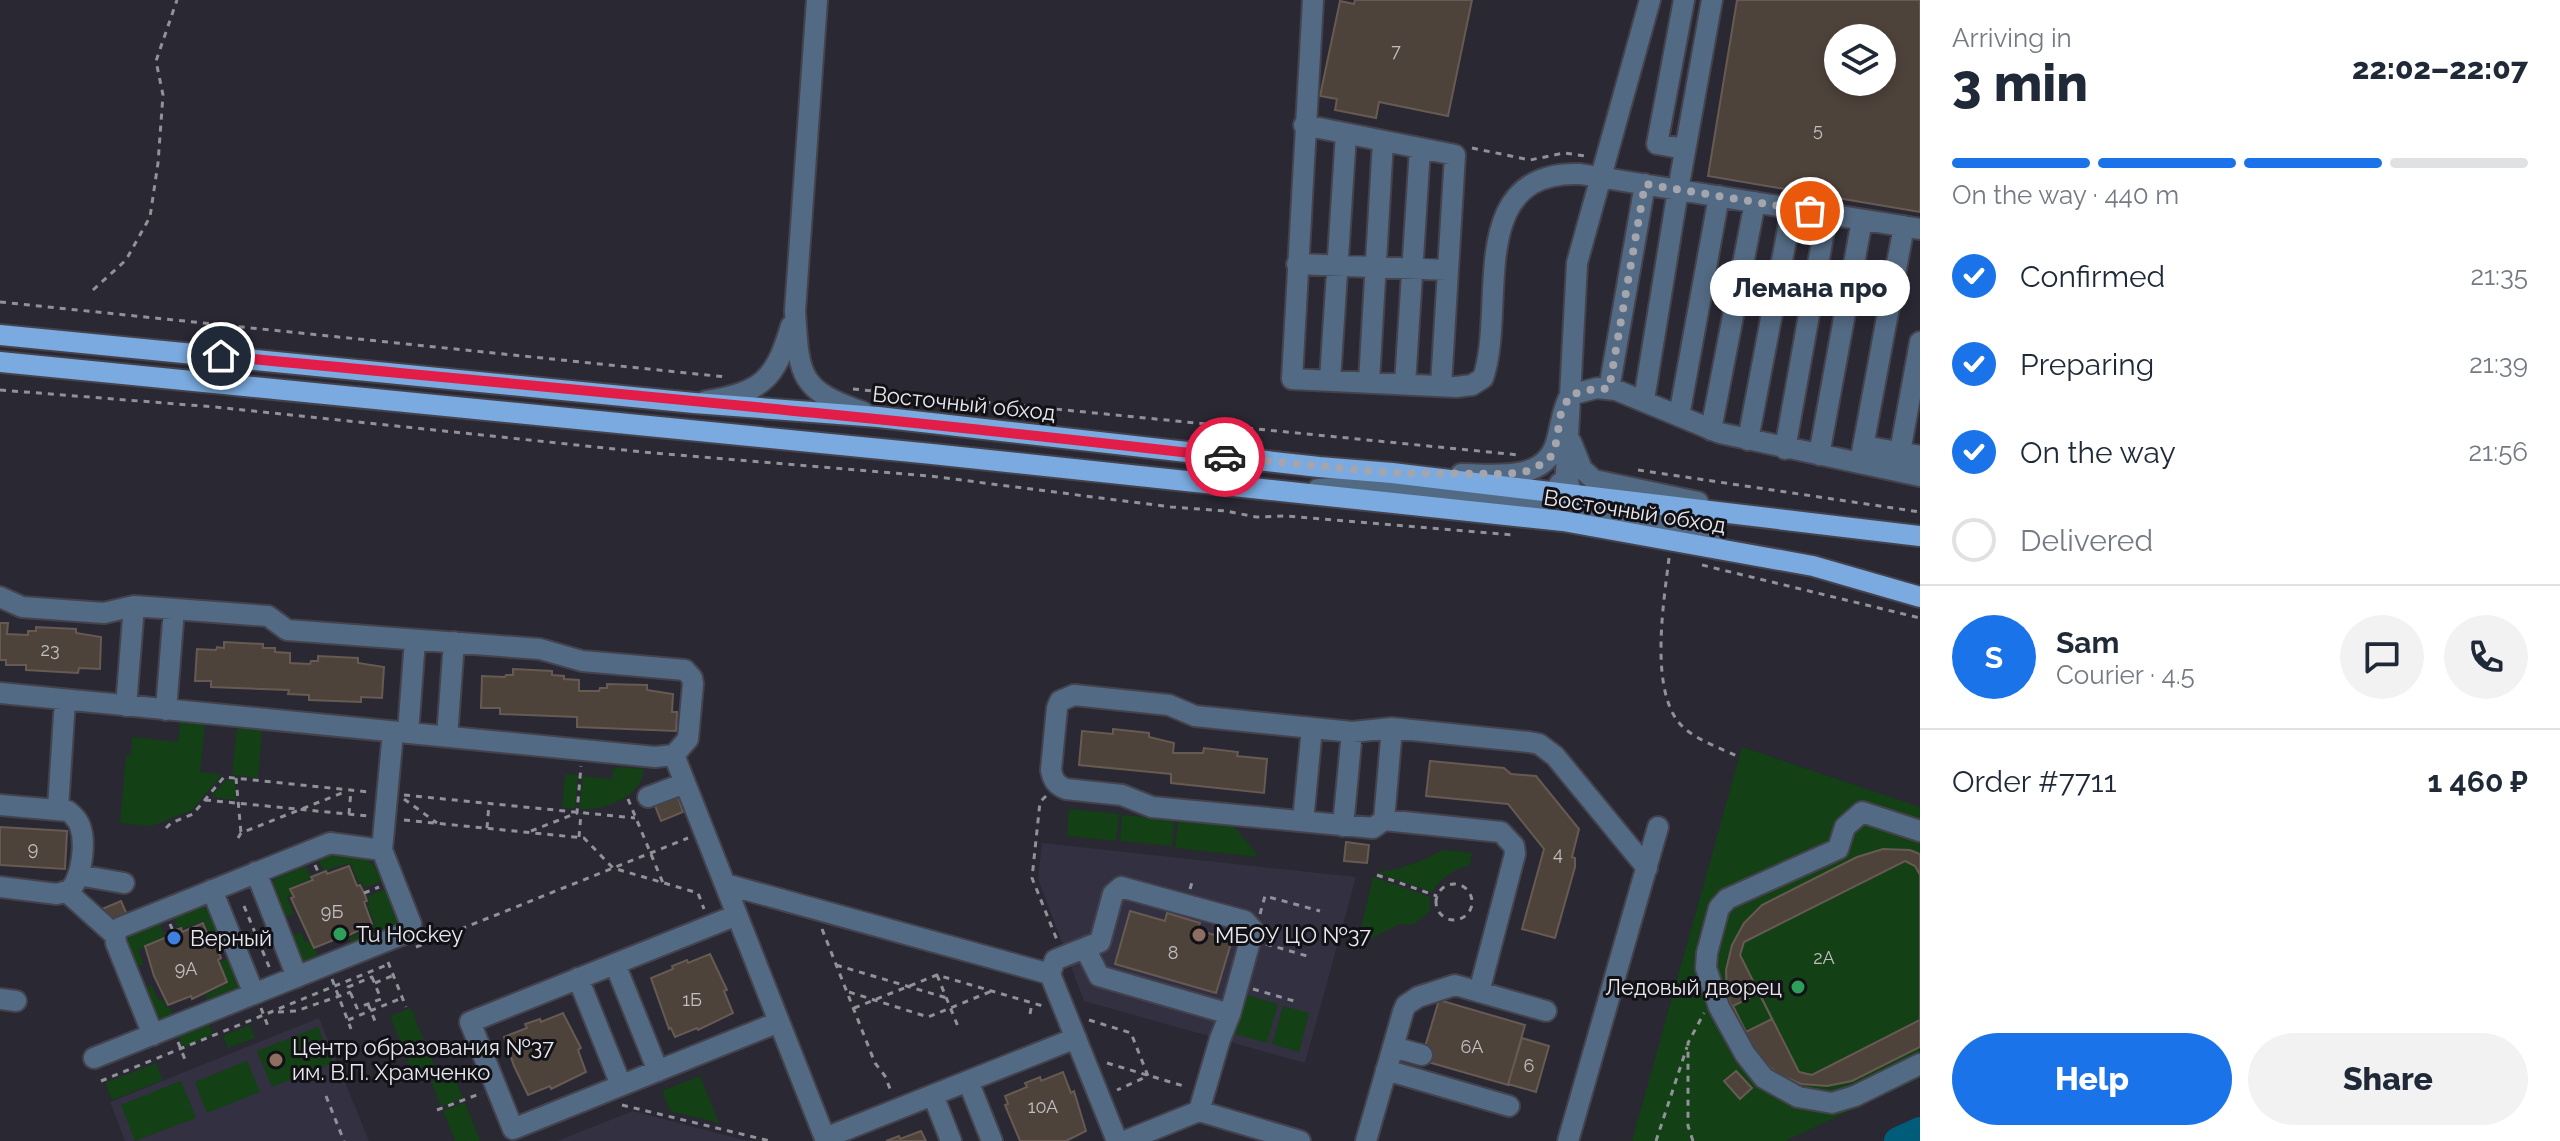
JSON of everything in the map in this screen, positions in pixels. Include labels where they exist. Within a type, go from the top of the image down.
[{"type":"main road","name":"Восточный обход","points":[[0,335],[694,403],[878,417],[1392,473],[1920,536]]},
{"type":"main road","name":"Восточный обход","points":[[0,362],[1563,521],[1813,566],[1920,597]]},
{"type":"street","points":[[817,0],[795,311],[798,355],[805,376],[816,392],[837,404],[878,417]]},
{"type":"street","points":[[1313,0],[1292,379],[1441,386],[1472,385],[1483,378],[1490,349],[1496,242],[1506,212],[1523,191],[1542,179],[1597,168],[1645,184],[1912,228],[1862,454]]},
{"type":"street","points":[[1563,495],[1577,263],[1597,168],[1650,0]]},
{"type":"street","points":[[1684,0],[1657,144],[1685,149]]},
{"type":"street","points":[[1644,400],[1712,0]]},
{"type":"street","points":[[1304,125],[1455,155],[1441,386]]},
{"type":"street","points":[[1330,380],[1346,134]]},
{"type":"street","points":[[1369,382],[1383,141]]},
{"type":"street","points":[[1405,384],[1420,148]]},
{"type":"street","points":[[1609,389],[1645,184]]},
{"type":"street","points":[[1679,416],[1719,196]]},
{"type":"street","points":[[1711,430],[1755,202]]},
{"type":"street","points":[[1748,440],[1792,208]]},
{"type":"street","points":[[1785,449],[1827,214]]},
{"type":"street","points":[[1819,455],[1862,220]]},
{"type":"street","points":[[1297,264],[1448,270]]},
{"type":"street","points":[[694,403],[729,397],[752,389],[769,377],[782,358],[795,311]]},
{"type":"street","points":[[1392,473],[1505,474],[1534,469],[1550,458],[1561,413],[1570,395],[1597,388],[1644,400],[1711,430],[1785,449],[1819,455],[1910,454],[1920,342]]},
{"type":"street","points":[[1568,434],[1582,469],[1594,480],[1757,515]]},
{"type":"street","points":[[1862,454],[1920,476]]},
{"type":"street","points":[[1291,491],[1364,486],[1530,502],[1543,502],[1563,495],[1587,508],[1682,528],[1724,550]]},
{"type":"street","points":[[0,597],[22,607],[104,613],[134,606],[268,616],[287,630],[540,649],[582,661],[685,670],[693,684],[688,739],[674,755],[655,757],[0,693]]},
{"type":"street","points":[[126,706],[134,606]]},
{"type":"street","points":[[166,710],[174,609]]},
{"type":"street","points":[[94,1058],[406,933],[411,924],[382,850],[415,640]]},
{"type":"street","points":[[447,737],[454,642]]},
{"type":"street","points":[[1479,992],[1515,854],[1514,846],[1501,832],[1384,820],[1373,828],[1343,826],[1152,807],[1122,795],[1066,789],[1058,785],[1051,770],[1060,701],[1066,696],[1169,705],[1195,716],[1352,732],[1392,728],[1539,744],[1555,756],[1647,868]]},
{"type":"street","points":[[58,808],[65,700]]},
{"type":"street","points":[[1303,821],[1312,728]]},
{"type":"street","points":[[1384,820],[1392,728]]},
{"type":"street","points":[[1343,826],[1352,732]]},
{"type":"street","points":[[674,755],[826,1140],[1076,1038]]},
{"type":"street","points":[[638,798],[685,783]]},
{"type":"street","points":[[0,805],[68,811],[80,826],[83,840],[72,884]]},
{"type":"street","points":[[1920,831],[1862,812],[1845,827],[1838,849],[1727,899],[1714,920],[1706,968],[1719,1007],[1745,1054],[1764,1078],[1798,1097],[1832,1103],[1855,1096],[1920,1064]]},
{"type":"street","points":[[1568,1141],[1658,827]]},
{"type":"street","points":[[115,935],[119,928],[127,924],[330,843],[382,850]]},
{"type":"street","points":[[256,872],[278,928],[289,980]]},
{"type":"street","points":[[0,887],[57,894],[72,884],[124,883]]},
{"type":"street","points":[[72,884],[115,935],[153,1035]]},
{"type":"street","points":[[725,884],[1050,974]]},
{"type":"street","points":[[1117,1141],[1050,974],[1055,960],[1100,942],[1113,894],[1121,887],[1250,932],[1230,1014],[1199,1111]]},
{"type":"street","points":[[212,890],[254,994]]},
{"type":"street","points":[[737,915],[470,1022],[514,1135],[621,1085],[779,1022]]},
{"type":"street","points":[[1085,948],[1099,976],[1230,1014]]},
{"type":"street","points":[[615,964],[658,1071]]},
{"type":"street","points":[[578,978],[621,1085]]},
{"type":"street","points":[[1366,1141],[1403,1012],[1411,1001],[1449,985],[1546,1011]]},
{"type":"street","points":[[1393,1047],[1422,1055]]},
{"type":"street","points":[[1386,1070],[1509,1106]]},
{"type":"street","points":[[968,1081],[992,1141]]},
{"type":"street","points":[[933,1095],[951,1141]]},
{"type":"street","points":[[1125,1141],[1199,1111],[1300,1141]]},
{"type":"path","points":[[93,290],[126,260],[150,217],[163,95],[156,61],[177,0]]},
{"type":"path","points":[[1530,160],[1564,153],[1597,168]]},
{"type":"path","points":[[0,302],[729,378]]},
{"type":"path","points":[[845,388],[1525,455]]},
{"type":"path","points":[[0,390],[215,407],[653,453],[930,476],[1256,517],[1285,516],[1516,535]]},
{"type":"path","points":[[1638,470],[1920,512]]},
{"type":"path","points":[[1669,557],[1659,641],[1668,701],[1685,729],[1737,756]]},
{"type":"path","points":[[1697,564],[1920,618]]},
{"type":"path","points":[[528,832],[577,813],[583,750]]},
{"type":"path","points":[[236,778],[241,833],[238,838]]},
{"type":"path","points":[[1058,785],[1040,802],[1032,878],[1060,947]]},
{"type":"path","points":[[241,833],[342,793],[343,789]]},
{"type":"path","points":[[349,814],[351,790]]},
{"type":"path","points":[[398,795],[438,823]]},
{"type":"path","points":[[638,798],[650,854],[663,883]]},
{"type":"path","points":[[205,800],[584,838],[613,868],[698,893],[711,925]]},
{"type":"path","points":[[487,828],[489,804]]},
{"type":"path","points":[[579,837],[581,813]]},
{"type":"path","points":[[416,947],[704,832]]},
{"type":"path","points":[[1377,875],[1437,896]]},
{"type":"path","points":[[1458,885],[1469,893],[1471,906],[1464,917],[1450,920],[1439,912],[1437,896],[1444,887],[1458,885]]},
{"type":"path","points":[[1307,956],[1250,932],[1265,896],[1320,911]]},
{"type":"path","points":[[244,906],[258,936],[266,964],[289,980]]},
{"type":"path","points":[[821,927],[875,1063],[885,1076],[898,1109]]},
{"type":"path","points":[[234,946],[278,928]]},
{"type":"path","points":[[381,943],[406,1007]]},
{"type":"path","points":[[101,1081],[389,964]]},
{"type":"path","points":[[326,965],[351,1029]]},
{"type":"path","points":[[836,965],[947,998]]},
{"type":"path","points":[[833,976],[840,974]]},
{"type":"path","points":[[375,983],[394,975]]},
{"type":"path","points":[[937,975],[959,1029]]},
{"type":"path","points":[[849,1016],[875,1000],[937,975],[1131,1033],[1148,1076]]},
{"type":"path","points":[[357,977],[359,982]]},
{"type":"path","points":[[372,977],[375,983],[381,999],[357,1008],[348,987],[372,977]]},
{"type":"path","points":[[1238,985],[1294,1001]]},
{"type":"path","points":[[847,991],[928,1017],[992,991]]},
{"type":"path","points":[[273,1012],[296,1011],[351,992]]},
{"type":"path","points":[[254,994],[269,1029]]},
{"type":"path","points":[[348,1020],[402,998]]},
{"type":"path","points":[[1030,1014],[1032,1003]]},
{"type":"path","points":[[368,1004],[375,1021]]},
{"type":"path","points":[[1656,1141],[1688,1043],[1704,1013]]},
{"type":"path","points":[[1688,1043],[1688,1126],[1693,1141]]},
{"type":"path","points":[[1107,1063],[1194,1089]]},
{"type":"path","points":[[1117,1090],[1148,1076]]},
{"type":"path","points":[[437,1110],[497,1087]]},
{"type":"path","points":[[326,1096],[344,1141]]},
{"type":"path","points":[[611,1110],[624,1104],[770,1141]]},
{"type":"shaded area","name":"МБОУ ЦО №37","points":[[1042,843],[1356,877],[1305,1063],[1084,1001],[1038,879]]},
{"type":"shaded area","name":"Центр образования №37 им. В.П. Храмченко","points":[[319,1018],[369,1141],[125,1141],[110,1102]]},
{"type":"shaded area","name":"Центр образования №37 им. В.П. Храмченко","points":[[633,1111],[748,1141],[557,1141]]},
{"type":"green space","points":[[180,722],[205,724],[200,772],[222,775],[192,810],[152,826],[120,823],[126,755],[131,755],[132,737],[178,742]]},
{"type":"green space","points":[[237,727],[262,730],[258,778],[232,775]]},
{"type":"green space","name":"Ледовый дворец","points":[[1742,747],[1920,807],[1920,1078],[1785,1141],[1632,1141]]},
{"type":"green space","points":[[613,769],[644,769],[637,787],[610,805],[579,809],[583,776],[612,779]]},
{"type":"green space","points":[[565,774],[578,775],[575,809],[562,807]]},
{"type":"green space","points":[[226,780],[235,781],[236,800],[211,797]]},
{"type":"green space","points":[[1069,809],[1119,814],[1116,841],[1067,836]]},
{"type":"green space","points":[[1122,815],[1174,820],[1172,846],[1120,841]]},
{"type":"green space","points":[[1178,820],[1233,825],[1259,857],[1175,848]]},
{"type":"green space","points":[[1443,850],[1472,853],[1470,865],[1448,875],[1432,892],[1375,872],[1410,865]]},
{"type":"green space","points":[[340,852],[366,860],[382,881],[364,888],[350,863],[323,871],[319,860]]},
{"type":"green space","points":[[306,866],[311,879],[289,888],[292,895],[287,897],[294,914],[284,917],[272,887],[275,878]]},
{"type":"green space","points":[[1373,877],[1430,897],[1430,911],[1413,925],[1400,924],[1370,939],[1359,936]]},
{"type":"green space","points":[[386,889],[401,926],[352,946],[349,938],[375,925],[367,905],[370,903],[368,896]]},
{"type":"green space","points":[[202,907],[211,911],[222,937],[212,941],[204,921],[182,929],[181,926],[177,927],[174,918]]},
{"type":"green space","points":[[160,924],[165,937],[138,950],[144,964],[135,968],[126,943],[129,936]]},
{"type":"green space","points":[[301,932],[305,942],[310,941],[320,958],[304,965],[292,936]]},
{"type":"green space","points":[[230,958],[243,992],[209,1005],[205,995],[228,983],[220,962]]},
{"type":"green space","points":[[152,985],[158,1000],[163,999],[175,1019],[159,1026],[144,988]]},
{"type":"green space","points":[[1243,994],[1278,1004],[1267,1043],[1232,1033]]},
{"type":"green space","points":[[1283,1006],[1309,1013],[1299,1052],[1272,1044]]},
{"type":"green space","points":[[411,1008],[436,1070],[415,1078],[390,1016]]},
{"type":"green space","points":[[209,1024],[213,1035],[183,1047],[178,1036]]},
{"type":"green space","points":[[250,1025],[255,1038],[228,1048],[223,1036]]},
{"type":"green space","points":[[318,1027],[333,1063],[272,1087],[257,1051]]},
{"type":"green space","points":[[247,1061],[260,1092],[207,1113],[195,1082]]},
{"type":"green space","points":[[156,1063],[163,1080],[112,1100],[105,1083]]},
{"type":"green space","points":[[453,1072],[463,1098],[441,1107],[431,1081]]},
{"type":"green space","points":[[700,1076],[719,1123],[670,1111],[662,1091]]},
{"type":"green space","points":[[181,1081],[196,1118],[135,1141],[121,1105]]},
{"type":"green space","points":[[465,1102],[480,1141],[455,1141],[443,1111]]},
{"type":"building","points":[[1355,0],[1472,0],[1448,116],[1379,102],[1376,118],[1335,110],[1337,99],[1320,96],[1340,1],[1354,4]]},
{"type":"building","points":[[1737,0],[1920,0],[1920,212],[1708,176]]},
{"type":"building","points":[[0,623],[8,623],[7,634],[28,635],[28,631],[36,631],[36,627],[76,629],[76,633],[101,637],[100,669],[79,668],[78,673],[26,670],[26,665],[6,665],[6,660],[0,660]]},
{"type":"building","points":[[224,642],[263,644],[263,648],[275,648],[275,652],[290,653],[290,663],[310,664],[311,661],[318,661],[318,656],[358,658],[358,663],[384,667],[382,698],[361,697],[361,702],[309,700],[309,695],[288,694],[289,690],[211,687],[211,681],[195,681],[197,649],[224,648]]},
{"type":"building","points":[[513,669],[552,671],[552,675],[564,676],[564,679],[579,680],[579,691],[599,691],[600,688],[607,688],[607,684],[647,685],[647,690],[673,694],[672,712],[677,712],[676,731],[577,727],[577,717],[500,714],[500,708],[481,708],[482,676],[505,677],[513,675]]},
{"type":"building","points":[[1113,729],[1149,733],[1149,737],[1174,743],[1173,753],[1203,753],[1204,748],[1267,759],[1264,793],[1171,783],[1171,774],[1079,765],[1082,731],[1113,734]]},
{"type":"building","points":[[1430,761],[1504,768],[1511,774],[1536,776],[1579,829],[1572,857],[1575,858],[1575,867],[1555,938],[1522,929],[1544,849],[1508,804],[1426,796]]},
{"type":"building","points":[[677,794],[683,812],[661,821],[654,803]]},
{"type":"building","points":[[0,827],[67,831],[65,869],[0,865]]},
{"type":"building","points":[[1346,842],[1369,845],[1367,863],[1344,861]]},
{"type":"building","name":"Ледовый дворец","points":[[1883,849],[1910,850],[1920,854],[1920,1047],[1852,1081],[1827,1086],[1801,1084],[1778,1074],[1758,1057],[1736,1019],[1727,995],[1726,970],[1732,945],[1744,923],[1762,905],[1857,857]]},
{"type":"building","name":"Ледовый дворец","points":[[1905,861],[1915,866],[1920,875],[1920,1020],[1812,1075],[1799,1072],[1740,955],[1744,942]]},
{"type":"building","points":[[349,866],[357,886],[360,885],[364,893],[372,924],[314,948],[291,898],[294,897],[290,889],[326,871],[327,874]]},
{"type":"building","points":[[121,901],[128,917],[109,924],[102,909]]},
{"type":"building","points":[[1130,911],[1165,921],[1167,913],[1200,923],[1197,930],[1232,940],[1216,993],[1115,964]]},
{"type":"building","points":[[203,923],[211,943],[215,942],[227,982],[192,999],[191,996],[168,1005],[154,976],[145,946],[167,937],[166,934],[173,931],[181,928],[182,932]]},
{"type":"building","points":[[710,954],[727,990],[724,991],[733,1013],[675,1037],[669,1029],[651,978],[673,969],[672,966]]},
{"type":"building","points":[[1759,993],[1772,1019],[1746,1032],[1733,1006]]},
{"type":"building","points":[[1439,1000],[1525,1025],[1508,1085],[1421,1060]]},
{"type":"building","points":[[563,1013],[581,1048],[578,1050],[586,1072],[551,1089],[550,1086],[528,1095],[504,1037],[527,1028],[525,1024],[540,1019],[541,1022]]},
{"type":"building","points":[[1522,1038],[1549,1046],[1536,1092],[1508,1084]]},
{"type":"building","points":[[1736,1071],[1752,1088],[1740,1099],[1724,1081]]},
{"type":"building","points":[[1063,1072],[1071,1093],[1074,1091],[1086,1131],[1066,1141],[1020,1141],[1005,1105],[1008,1104],[1005,1096],[1027,1087],[1025,1083],[1040,1077],[1041,1081]]},
{"type":"building","points":[[921,1131],[926,1141],[886,1141],[899,1136],[900,1139]]},
{"type":"waterway","points":[[1898,1141],[1920,1131]]},
{"type":"way so far","points":[[1225,457],[1392,473],[1505,474],[1534,469],[1550,458],[1561,413],[1570,395],[1597,388],[1609,389],[1645,184],[1810,211]]},
{"type":"place","name":"Лемана про","points":[[1810,211]]},
{"type":"place","name":"Tu Hockey","points":[[340,934]]},
{"type":"place","name":"МБОУ ЦО №37","points":[[1199,935]]},
{"type":"place","name":"Верный","points":[[174,938]]},
{"type":"place","name":"Ледовый дворец","points":[[1798,987]]},
{"type":"place","name":"Центр образования №37 им. В.П. Храмченко","points":[[276,1060]]},
{"type":"route","points":[[221,356],[694,403],[878,417],[1225,457]]}]
